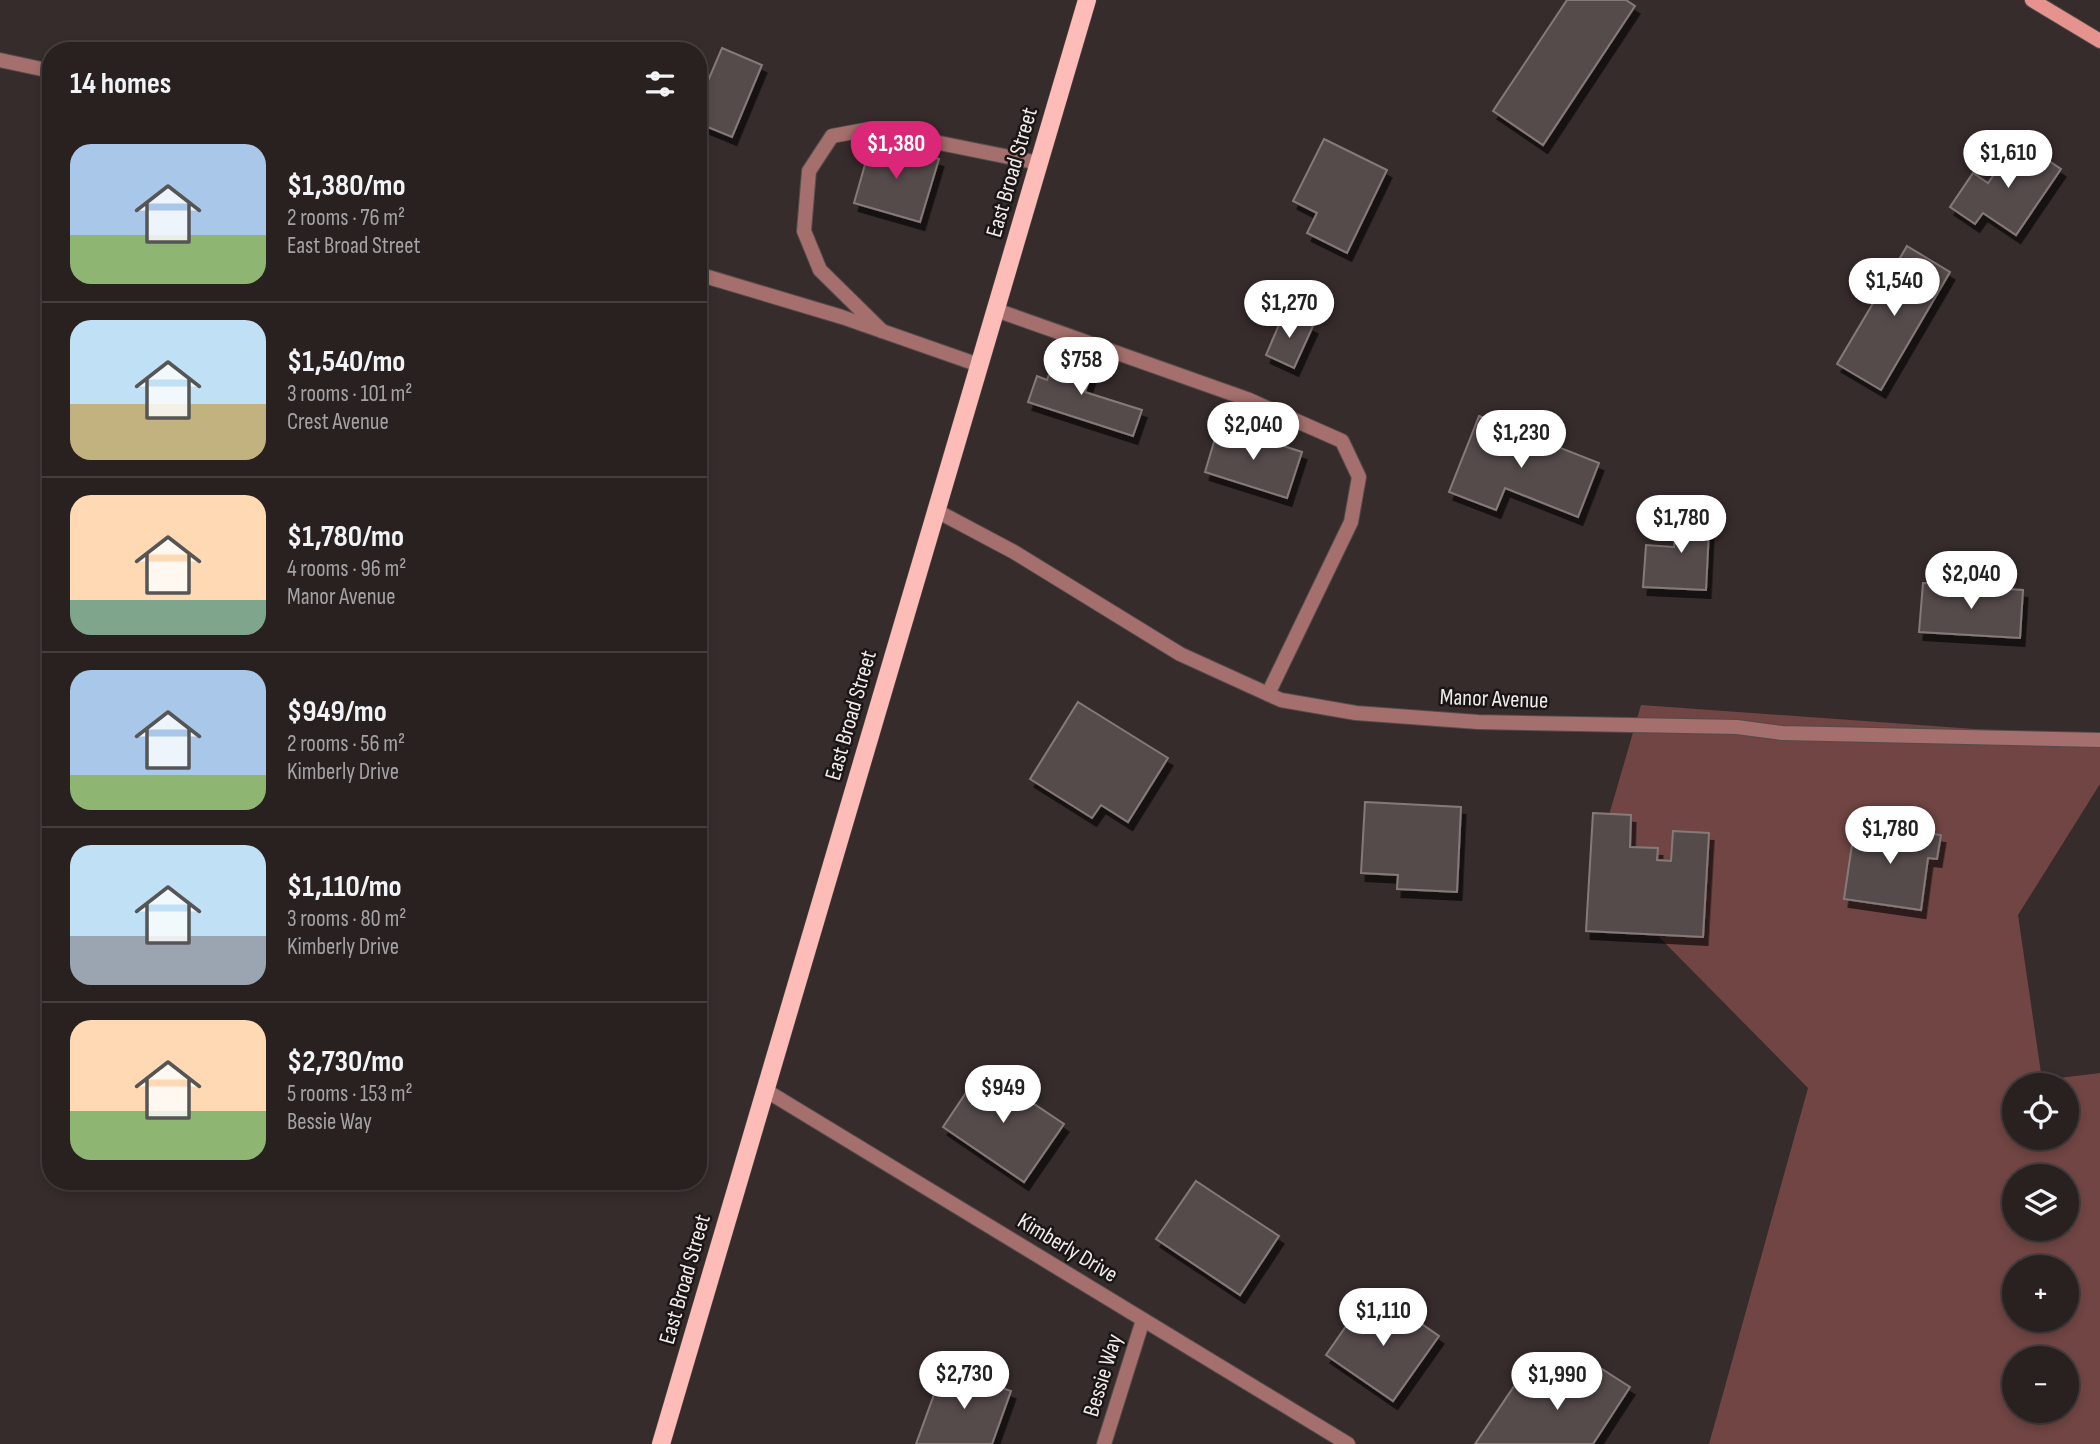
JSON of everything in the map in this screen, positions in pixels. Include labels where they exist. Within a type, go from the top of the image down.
[{"type":"main road","name":"East Broad Street","points":[[661,1444],[1087,0]]},
{"type":"street","points":[[2032,0],[2100,41]]},
{"type":"street","points":[[0,60],[42,69]]},
{"type":"street","points":[[882,331],[820,270],[804,231],[809,171],[832,136],[870,129],[1039,163]]},
{"type":"street","points":[[707,277],[882,331],[979,365]]},
{"type":"street","points":[[996,310],[1247,399],[1342,441],[1359,477],[1351,522],[1268,694]]},
{"type":"street","name":"Manor Avenue","points":[[935,510],[1014,552],[1180,654],[1281,700],[1356,713],[1478,722],[1737,727],[1782,733],[2100,740]]},
{"type":"street","name":"Kimberly Drive","points":[[765,1090],[1348,1444]]},
{"type":"street","name":"Bessie Way","points":[[1104,1444],[1143,1320]]},
{"type":"shaded area","points":[[1641,705],[2100,738],[2100,784],[2018,915],[2041,1073],[2002,1073],[2002,1150],[2079,1150],[2079,1076],[2100,1073],[2100,1444],[1709,1444],[1808,1088],[1593,870]]},
{"type":"building","points":[[1567,0],[1626,0],[1635,6],[1543,145],[1493,111]]},
{"type":"building","points":[[722,48],[762,65],[732,137],[707,127],[707,83]]},
{"type":"building","points":[[1324,139],[1387,170],[1347,253],[1307,233],[1317,213],[1293,201]]},
{"type":"building","points":[[872,140],[939,159],[920,222],[854,203]]},
{"type":"building","points":[[2018,140],[2061,169],[2016,235],[1983,213],[1975,224],[1950,207],[1973,173],[1988,183]]},
{"type":"building","points":[[1907,246],[1950,272],[1881,390],[1837,364]]},
{"type":"building","points":[[1284,313],[1313,326],[1294,368],[1266,355]]},
{"type":"building","points":[[1057,352],[1095,364],[1085,392],[1142,410],[1133,436],[1028,402],[1037,376],[1047,380]]},
{"type":"building","points":[[1479,416],[1599,463],[1578,517],[1505,488],[1496,510],[1449,492]]},
{"type":"building","points":[[1219,425],[1302,452],[1287,498],[1205,472]]},
{"type":"building","points":[[1677,509],[1710,511],[1706,590],[1643,587],[1646,545],[1674,547]]},
{"type":"building","points":[[1923,583],[2023,590],[2020,638],[1919,632]]},
{"type":"building","points":[[1078,702],[1168,758],[1128,822],[1101,805],[1092,818],[1030,779]]},
{"type":"building","points":[[1365,802],[1461,807],[1457,892],[1397,889],[1398,875],[1361,873]]},
{"type":"building","points":[[1593,813],[1631,815],[1630,847],[1658,848],[1657,860],[1671,861],[1673,831],[1709,833],[1703,937],[1586,931]]},
{"type":"building","points":[[1855,824],[1941,835],[1937,859],[1928,858],[1921,910],[1844,899]]},
{"type":"building","points":[[982,1069],[1064,1124],[1024,1182],[943,1127]]},
{"type":"building","points":[[1196,1181],[1279,1236],[1240,1295],[1156,1239]]},
{"type":"building","points":[[1389,1301],[1439,1336],[1393,1401],[1326,1355],[1360,1306],[1376,1318]]},
{"type":"building","points":[[1588,1360],[1630,1387],[1593,1444],[1475,1444],[1521,1376],[1560,1402]]},
{"type":"building","points":[[944,1367],[1011,1391],[992,1444],[916,1444]]}]
